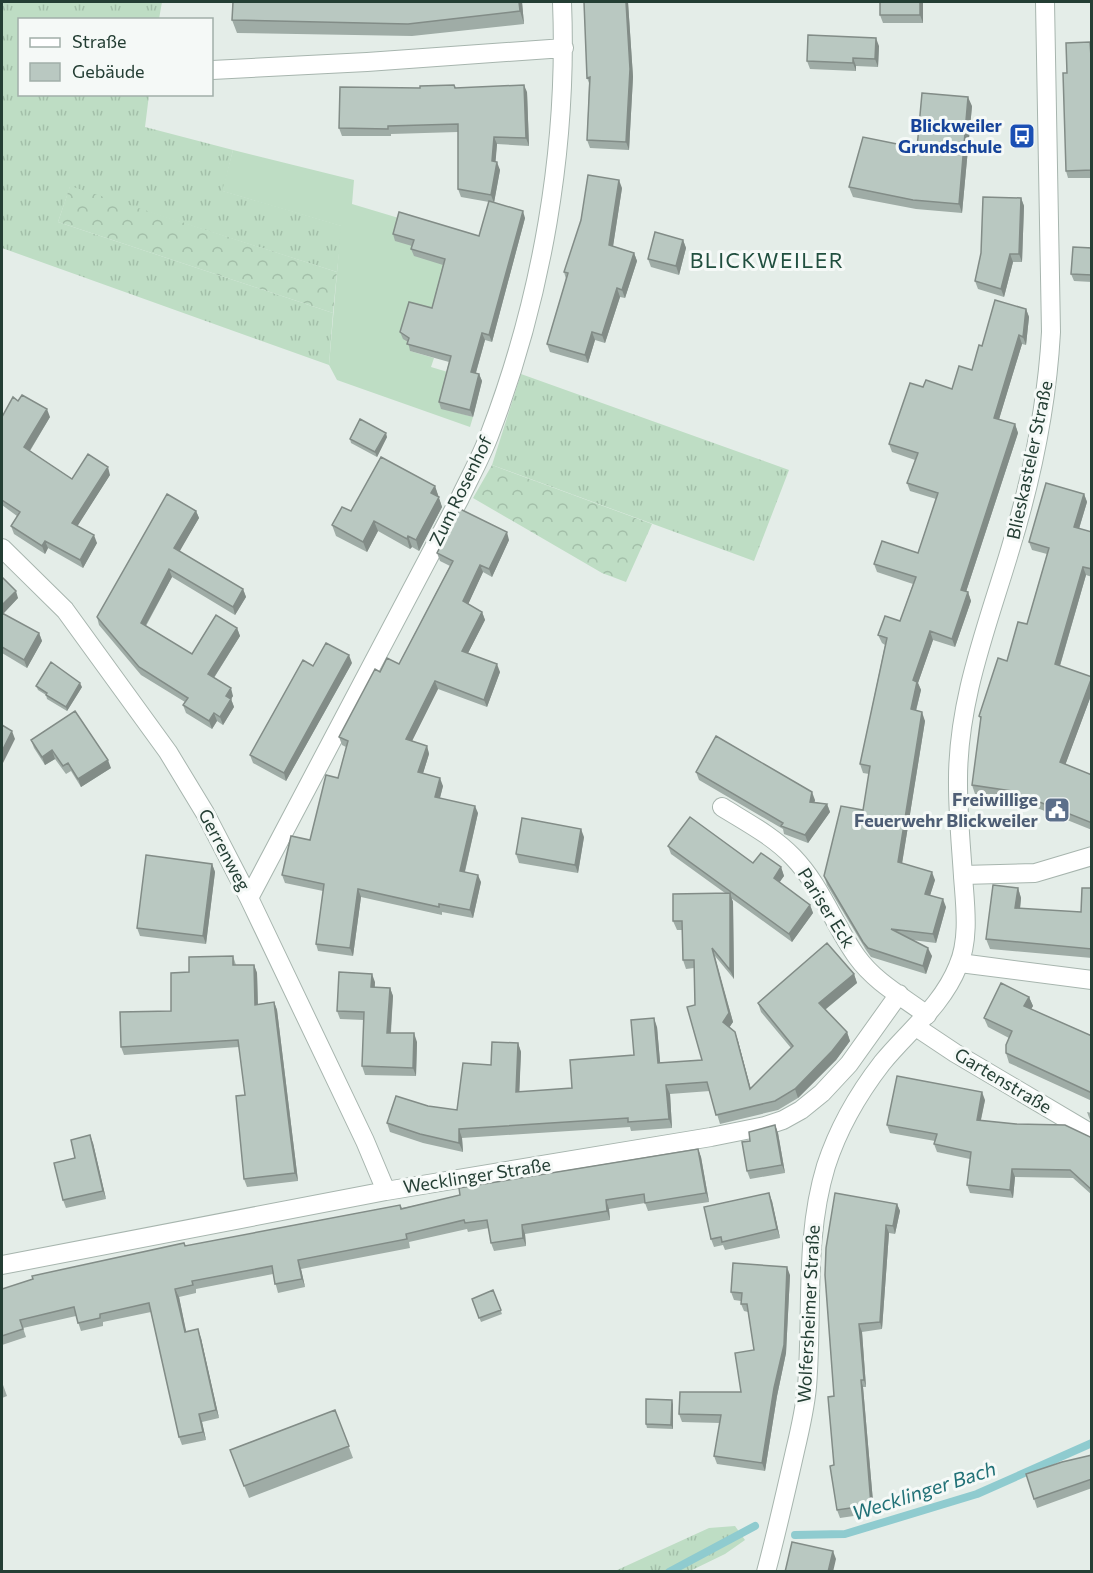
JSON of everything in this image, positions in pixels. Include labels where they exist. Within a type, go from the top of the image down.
[{"type":"street","name":"Zum Rosenhof","points":[[249,898],[460,498],[489,438],[527,317],[546,231],[557,164],[564,48],[562,2]]},
{"type":"street","name":"Blieskasteler Straße","points":[[922,1021],[948,988],[960,963],[964,940],[965,908],[958,783],[960,738],[968,687],[978,648],[1030,479],[1048,381],[1051,332],[1045,2]]},
{"type":"street","points":[[213,69],[229,70],[564,48]]},
{"type":"street","name":"Gerrenweg","points":[[2,548],[65,610],[168,752],[205,813],[249,898],[365,1141],[386,1191]]},
{"type":"street","name":"Pariser Eck","points":[[722,807],[772,840],[793,857],[819,892],[856,955],[880,981],[899,994],[922,1021]]},
{"type":"street","points":[[963,875],[1035,873],[1092,856]]},
{"type":"street","points":[[960,963],[1092,980]]},
{"type":"street","name":"Wecklinger Straße","points":[[2,1265],[386,1191],[711,1137],[783,1120],[801,1110],[822,1093],[849,1064],[899,994]]},
{"type":"street","name":"Gartenstraße","points":[[922,1021],[955,1053],[1092,1134]]},
{"type":"street","name":"Wolfersheimer Straße","points":[[766,1572],[785,1499],[807,1391],[810,1352],[811,1251],[815,1214],[826,1167],[839,1132],[858,1097],[883,1062],[922,1021]]},
{"type":"green space","points":[[2,2],[162,2],[159,18],[18,18],[18,96],[149,96],[145,127],[233,150],[223,191],[342,226],[337,272],[70,187],[58,222],[333,313],[329,365],[2,248]]},
{"type":"green space","points":[[233,150],[354,180],[352,204],[402,219],[417,247],[444,265],[446,288],[413,339],[410,351],[434,358],[431,367],[451,373],[441,408],[473,417],[470,427],[337,380],[329,365],[341,226],[222,191]]},
{"type":"green space","points":[[70,186],[337,272],[333,313],[58,222]]},
{"type":"green space","points":[[521,374],[789,470],[754,561],[492,465]]},
{"type":"green space","points":[[492,465],[652,524],[626,582],[602,573],[473,498]]},
{"type":"green space","points":[[735,1526],[745,1540],[725,1554],[690,1571],[615,1571],[709,1528]]},
{"type":"building","points":[[233,2],[519,2],[520,11],[408,24],[232,20]]},
{"type":"building","points":[[584,2],[626,2],[630,69],[626,142],[587,140],[590,77],[587,78]]},
{"type":"building","points":[[880,2],[920,2],[920,15],[880,15]]},
{"type":"building","points":[[808,35],[876,38],[875,59],[853,58],[853,63],[807,61]]},
{"type":"building","points":[[1090,42],[1092,170],[1066,171],[1063,73],[1067,73],[1066,43]]},
{"type":"building","points":[[454,85],[455,88],[524,85],[526,138],[494,137],[492,161],[497,162],[491,195],[458,189],[458,124],[388,126],[388,129],[339,128],[340,87],[420,88],[420,86]]},
{"type":"building","points":[[922,93],[968,97],[959,204],[913,200],[849,187],[863,137],[917,148]]},
{"type":"building","points":[[588,175],[619,180],[609,245],[634,253],[622,290],[617,288],[602,335],[592,332],[585,355],[547,344],[568,273],[564,272],[581,220]]},
{"type":"building","points":[[983,197],[1021,198],[1019,254],[1010,254],[1001,289],[975,281],[981,253]]},
{"type":"building","points":[[489,201],[523,211],[489,335],[482,333],[471,372],[479,374],[470,410],[439,402],[451,356],[407,344],[409,338],[400,332],[409,302],[432,308],[445,259],[411,249],[414,240],[393,234],[399,212],[479,236]]},
{"type":"building","points":[[655,232],[683,240],[676,266],[648,259]]},
{"type":"building","points":[[1073,247],[1092,248],[1092,275],[1071,274]]},
{"type":"building","points":[[995,300],[1026,309],[1023,337],[1019,335],[994,418],[1015,424],[961,590],[968,592],[952,639],[930,631],[913,680],[917,682],[911,709],[922,712],[898,862],[932,872],[925,894],[943,899],[933,934],[891,929],[928,948],[923,966],[868,948],[824,876],[841,806],[863,810],[870,766],[860,764],[887,638],[878,635],[885,616],[900,621],[916,577],[874,564],[882,541],[918,553],[938,493],[907,483],[918,453],[889,444],[910,383],[923,387],[926,380],[952,389],[959,366],[972,370],[979,345],[982,346]]},
{"type":"building","points":[[22,395],[47,409],[24,447],[72,479],[88,454],[108,467],[72,523],[94,535],[80,560],[45,541],[42,546],[11,526],[20,512],[2,500],[2,417],[13,397],[18,401]]},
{"type":"building","points":[[360,419],[386,433],[375,452],[350,439]]},
{"type":"building","points":[[381,457],[435,486],[431,493],[439,497],[416,540],[408,536],[407,539],[374,521],[363,542],[332,525],[342,507],[351,511]]},
{"type":"building","points":[[1046,483],[1084,494],[1074,527],[1092,532],[1092,569],[1083,567],[1055,664],[1092,677],[1060,762],[1092,775],[1092,823],[1012,791],[972,785],[981,717],[979,716],[998,658],[1007,661],[1018,622],[1027,624],[1049,548],[1029,542]]},
{"type":"building","points":[[167,494],[196,511],[174,548],[243,589],[233,607],[169,569],[141,623],[192,654],[216,615],[237,628],[208,674],[231,688],[226,696],[231,699],[220,717],[214,713],[209,721],[183,705],[188,698],[139,667],[97,617]]},
{"type":"building","points":[[460,509],[507,532],[489,569],[480,565],[463,601],[482,612],[462,651],[497,664],[484,700],[435,681],[406,739],[427,746],[418,772],[440,778],[435,797],[475,806],[460,871],[478,875],[470,910],[439,904],[439,907],[358,889],[350,948],[316,944],[324,884],[282,875],[291,836],[310,840],[326,775],[338,778],[348,741],[339,737],[375,669],[380,672],[387,658],[399,664],[453,561],[437,553]]},
{"type":"building","points":[[2,577],[16,591],[2,605]]},
{"type":"building","points":[[2,613],[39,633],[24,660],[2,647]]},
{"type":"building","points":[[326,643],[349,655],[284,773],[250,755],[303,660],[313,666]]},
{"type":"building","points":[[51,662],[80,683],[66,707],[36,686]]},
{"type":"building","points":[[75,711],[108,760],[78,779],[68,763],[63,766],[52,750],[42,757],[31,740]]},
{"type":"building","points":[[2,725],[12,731],[2,751]]},
{"type":"building","points":[[716,736],[812,792],[810,802],[827,804],[805,835],[781,826],[783,823],[696,772]]},
{"type":"building","points":[[690,817],[753,863],[761,853],[781,867],[774,878],[810,905],[789,934],[668,846]]},
{"type":"building","points":[[522,818],[581,829],[575,865],[516,854]]},
{"type":"building","points":[[146,855],[212,864],[203,936],[137,928]]},
{"type":"building","points":[[993,885],[1018,888],[1015,908],[1081,912],[1082,888],[1092,888],[1092,949],[986,939]]},
{"type":"building","points":[[730,893],[730,970],[712,948],[729,1013],[723,1022],[735,1032],[750,1089],[793,1046],[758,1003],[827,943],[854,974],[819,1003],[847,1032],[795,1089],[775,1101],[716,1115],[707,1082],[666,1085],[669,1119],[628,1122],[628,1118],[459,1129],[459,1143],[387,1123],[396,1096],[428,1106],[457,1110],[463,1063],[491,1065],[492,1042],[518,1043],[516,1092],[572,1088],[570,1060],[634,1055],[631,1020],[654,1018],[658,1063],[702,1060],[687,1007],[695,1005],[694,960],[683,960],[682,921],[673,921],[673,894]]},
{"type":"building","points":[[233,956],[233,965],[254,965],[255,1005],[274,1002],[295,1173],[244,1179],[236,1096],[245,1095],[238,1040],[121,1047],[120,1012],[171,1011],[171,973],[189,972],[189,957]]},
{"type":"building","points":[[339,972],[372,974],[371,987],[390,988],[387,1033],[414,1033],[413,1068],[362,1066],[364,1012],[337,1011]]},
{"type":"building","points":[[1001,983],[1029,997],[1024,1006],[1092,1036],[1092,1093],[1006,1053],[1006,1045],[1012,1031],[984,1018]]},
{"type":"building","points":[[897,1076],[982,1092],[977,1120],[1065,1125],[1092,1136],[1092,1190],[1070,1170],[1012,1169],[1010,1190],[967,1185],[971,1152],[934,1144],[937,1134],[887,1125]]},
{"type":"building","points":[[775,1125],[782,1165],[747,1171],[742,1142],[750,1141],[749,1132]]},
{"type":"building","points":[[90,1135],[103,1191],[63,1200],[54,1163],[75,1158],[71,1140]]},
{"type":"building","points":[[698,1149],[706,1193],[645,1203],[644,1194],[606,1200],[607,1211],[522,1225],[523,1238],[491,1243],[487,1220],[465,1223],[464,1220],[406,1234],[407,1239],[298,1260],[302,1279],[275,1284],[272,1266],[192,1281],[193,1285],[175,1289],[185,1332],[198,1329],[216,1410],[199,1414],[203,1432],[179,1437],[149,1303],[100,1314],[100,1318],[78,1323],[74,1307],[20,1320],[23,1329],[2,1336],[2,1289],[33,1279],[32,1276],[184,1243],[185,1246],[400,1205],[401,1209],[460,1195],[459,1188]]},
{"type":"building","points":[[769,1193],[777,1229],[722,1242],[721,1237],[711,1239],[704,1207]]},
{"type":"building","points":[[835,1193],[897,1204],[893,1226],[886,1225],[880,1322],[859,1324],[871,1505],[837,1510],[830,1466],[834,1465],[828,1397],[834,1396],[825,1275],[826,1248]]},
{"type":"building","points":[[733,1263],[787,1267],[784,1345],[774,1388],[762,1463],[714,1456],[721,1415],[679,1414],[680,1392],[741,1392],[735,1353],[754,1350],[747,1304],[741,1304],[742,1293],[731,1292]]},
{"type":"building","points":[[493,1290],[501,1310],[479,1318],[472,1299]]},
{"type":"building","points":[[646,1399],[672,1400],[671,1425],[646,1424]]},
{"type":"building","points":[[335,1410],[349,1446],[244,1486],[230,1450]]},
{"type":"building","points":[[1092,1455],[1092,1479],[1034,1499],[1026,1474]]},
{"type":"building","points":[[792,1542],[833,1551],[828,1572],[785,1572]]},
{"type":"waterway","name":"Wecklinger Bach","points":[[795,1535],[845,1534],[977,1494],[1092,1443]]},
{"type":"waterway","name":"Wecklinger Bach","points":[[669,1572],[755,1526]]},
{"type":"place","name":"Blickweiler Grundschule","points":[[1022,136]]},
{"type":"place","name":"Freiwillige Feuerwehr Blickweiler","points":[[1057,810]]},
{"type":"district","name":"BLICKWEILER","points":[[767,261]]}]
